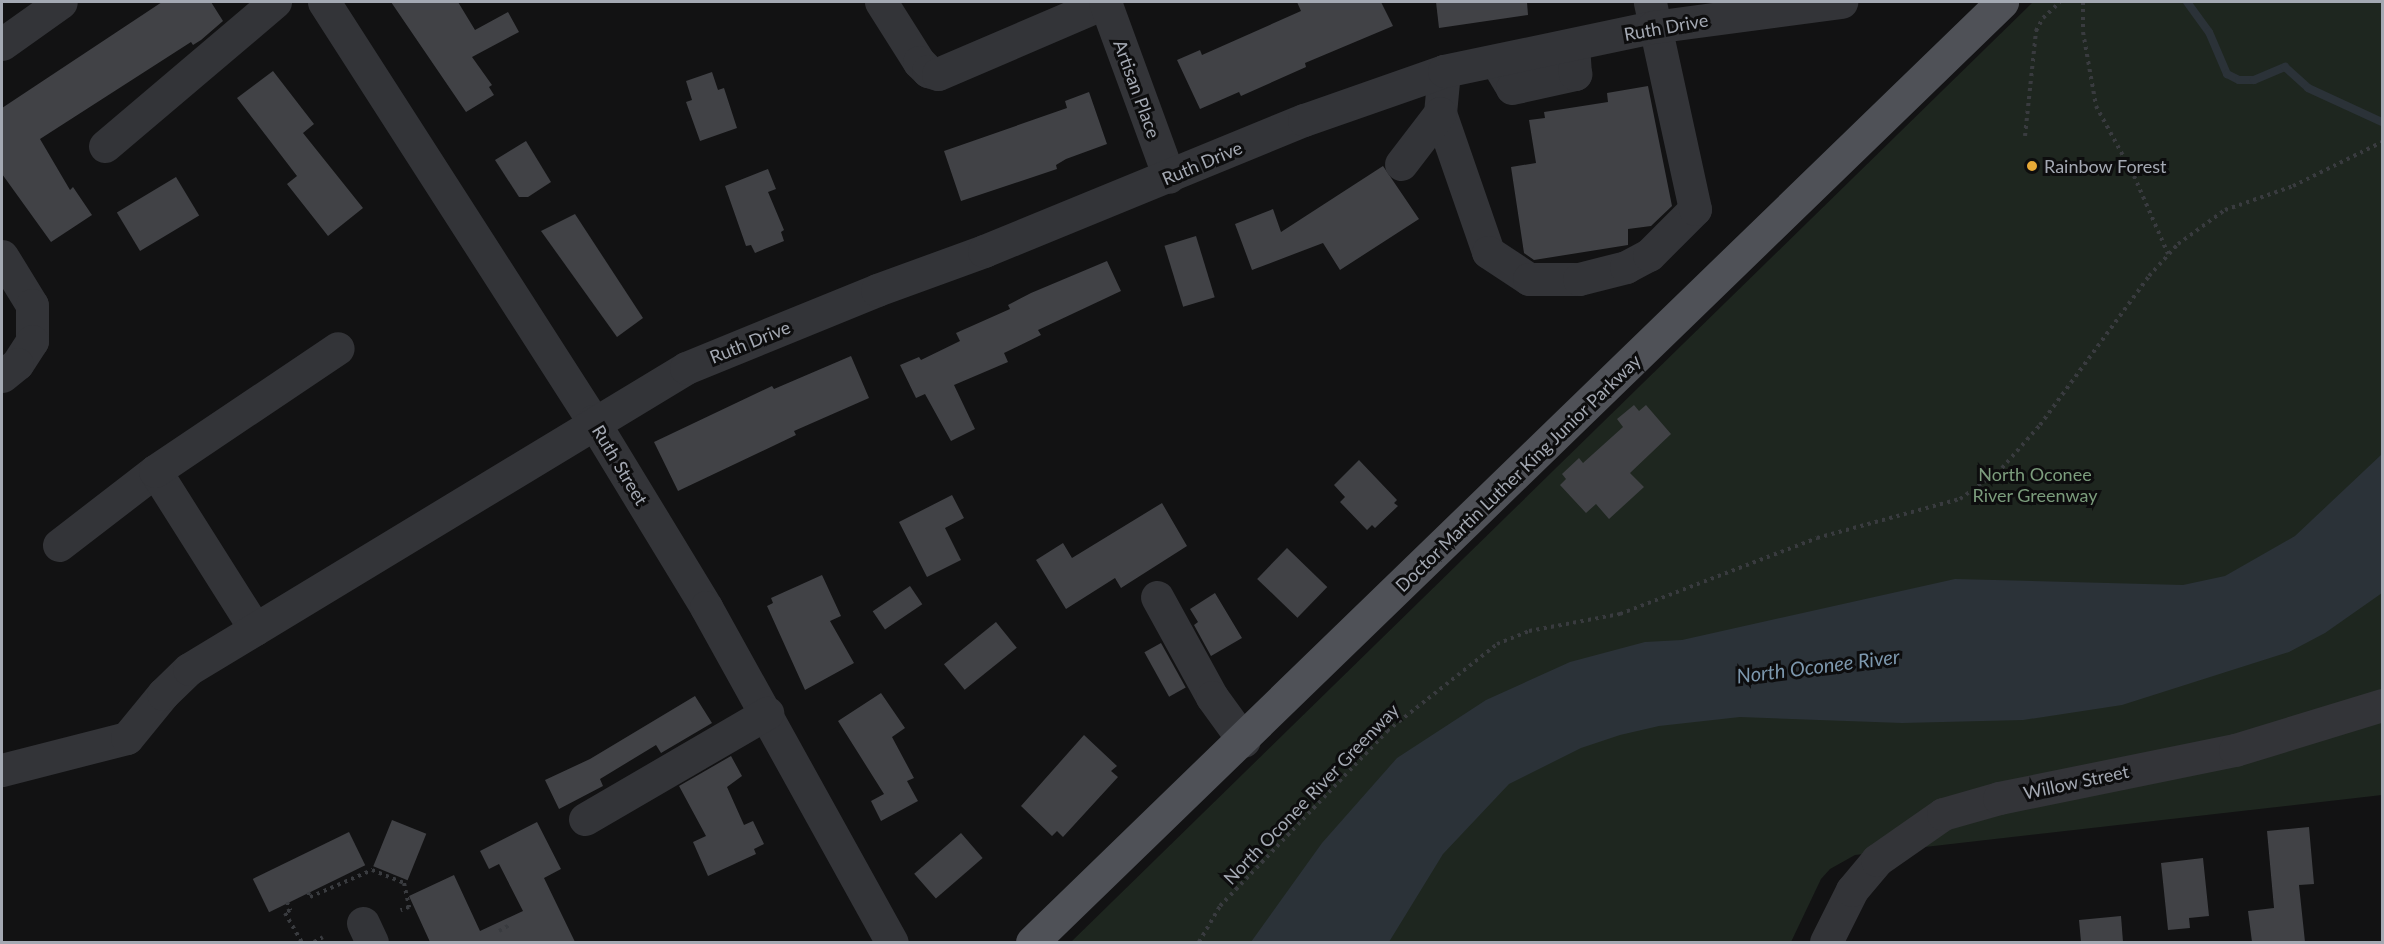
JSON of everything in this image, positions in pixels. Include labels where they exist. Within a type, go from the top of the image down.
[{"type":"main road","name":"Doctor Martin Luther King Junior Parkway","points":[[1032,942],[1244,741],[2001,2]]},
{"type":"street","points":[[2,44],[60,2]]},
{"type":"street","points":[[105,146],[275,2]]},
{"type":"street","name":"Ruth Street","points":[[324,2],[593,421],[767,713],[892,942]]},
{"type":"street","points":[[881,2],[919,62],[928,71],[938,74],[1105,2]]},
{"type":"street","name":"Artisan Place","points":[[1105,2],[1169,177]]},
{"type":"street","name":"Ruth Drive","points":[[2,770],[117,744],[127,738],[163,694],[189,669],[593,421],[686,368],[1169,177],[1304,120],[1444,71],[1572,45],[1651,14],[1841,2]]},
{"type":"street","points":[[1444,71],[1440,113],[1481,238],[1488,252],[1504,267],[1528,279],[1555,281],[1626,267],[1649,255],[1695,209],[1651,14]]},
{"type":"street","points":[[1401,164],[1440,113]]},
{"type":"street","points":[[2,256],[33,305],[32,340],[9,370]]},
{"type":"street","points":[[59,544],[155,471],[338,348]]},
{"type":"street","points":[[155,471],[255,629]]},
{"type":"street","points":[[1157,597],[1212,697],[1244,741]]},
{"type":"street","name":"Willow Street","points":[[1826,942],[1852,890],[1877,860],[1943,814],[1999,798],[2235,750],[2382,705]]},
{"type":"street","points":[[585,819],[767,713]]},
{"type":"path","points":[[2025,136],[2036,31],[2043,18],[2060,2]]},
{"type":"path","points":[[2083,2],[2083,32],[2096,106],[2134,176],[2168,254]]},
{"type":"path","name":"North Oconee River Greenway","points":[[1199,942],[1228,898],[1372,745],[1497,644],[1528,631],[1620,614],[1817,538],[1960,499],[2002,468],[2040,425],[2168,254],[2225,210],[2293,186],[2382,142]]},
{"type":"path","points":[[308,892],[310,897],[372,870],[404,882],[409,907],[401,910]]},
{"type":"path","points":[[287,902],[290,910],[285,913],[302,942]]},
{"type":"path","points":[[499,931],[511,924]]},
{"type":"path","points":[[314,942],[323,937]]},
{"type":"green space","name":"North Oconee River Greenway","points":[[2033,2],[2382,2],[2382,795],[1855,855],[1830,869],[1821,879],[1791,942],[1071,942]]},
{"type":"water","name":"North Oconee River","points":[[2382,454],[2382,593],[2325,633],[2289,652],[2122,705],[2023,720],[1902,723],[1740,717],[1659,726],[1620,735],[1581,748],[1509,784],[1443,854],[1389,942],[1251,942],[1322,843],[1397,758],[1486,700],[1570,662],[1645,642],[1682,640],[1955,579],[2183,585],[2225,576],[2295,536]]},
{"type":"building","points":[[162,2],[211,2],[223,21],[201,40],[193,45],[191,42],[40,139],[70,190],[73,187],[92,215],[51,242],[2,174],[2,108]]},
{"type":"building","points":[[391,2],[458,2],[475,30],[508,12],[519,32],[472,57],[492,85],[489,87],[494,95],[466,112]]},
{"type":"building","points":[[1297,2],[1381,2],[1393,26],[1305,63],[1306,67],[1241,96],[1239,92],[1200,109],[1177,60],[1200,50],[1202,55],[1301,11]]},
{"type":"building","points":[[1436,2],[1527,2],[1528,15],[1439,28]]},
{"type":"building","points":[[273,71],[314,124],[303,133],[363,208],[328,236],[287,184],[297,176],[237,98]]},
{"type":"building","points":[[712,72],[718,90],[724,88],[737,128],[700,141],[686,102],[692,100],[686,81]]},
{"type":"building","points":[[1648,86],[1672,206],[1651,226],[1628,229],[1628,245],[1534,260],[1524,253],[1511,167],[1536,163],[1529,120],[1545,118],[1544,112],[1608,102],[1607,93]]},
{"type":"building","points":[[1089,92],[1107,144],[1066,159],[1056,165],[1057,169],[961,201],[944,151],[1067,108],[1065,101]]},
{"type":"building","points":[[526,141],[551,182],[528,197],[519,197],[495,160]]},
{"type":"building","points":[[1383,166],[1419,219],[1340,270],[1323,243],[1252,270],[1235,224],[1273,209],[1281,232]]},
{"type":"building","points":[[768,169],[776,189],[768,192],[784,230],[781,232],[784,241],[755,253],[751,245],[746,246],[725,186]]},
{"type":"building","points":[[176,177],[199,216],[140,251],[117,213]]},
{"type":"building","points":[[575,214],[643,318],[617,337],[541,231]]},
{"type":"building","points":[[1196,236],[1215,297],[1183,307],[1164,246]]},
{"type":"building","points":[[1107,261],[1121,291],[1038,330],[1041,335],[1004,353],[1008,362],[954,385],[975,429],[951,441],[925,394],[916,398],[900,365],[919,357],[921,360],[960,341],[956,333],[1010,309],[1008,305],[1031,293]]},
{"type":"building","points":[[851,356],[869,398],[794,431],[796,435],[678,491],[654,442],[772,386],[774,389]]},
{"type":"building","points":[[1634,405],[1639,411],[1646,405],[1671,434],[1630,473],[1644,487],[1609,519],[1596,504],[1586,513],[1560,485],[1566,479],[1562,474],[1579,458],[1583,463],[1623,427],[1617,419]]},
{"type":"building","points":[[1359,460],[1397,500],[1394,503],[1398,506],[1375,528],[1372,525],[1367,530],[1340,502],[1345,497],[1334,485]]},
{"type":"building","points":[[952,495],[964,518],[945,528],[961,560],[927,577],[899,522]]},
{"type":"building","points":[[1162,503],[1187,546],[1121,588],[1115,578],[1066,609],[1036,560],[1063,543],[1072,558]]},
{"type":"building","points":[[1287,548],[1327,587],[1297,618],[1257,579]]},
{"type":"building","points":[[822,575],[841,616],[830,621],[854,663],[805,690],[767,606],[773,603],[771,598]]},
{"type":"building","points":[[910,586],[922,604],[885,629],[873,611]]},
{"type":"building","points":[[1215,593],[1242,638],[1211,656],[1194,625],[1198,622],[1190,609]]},
{"type":"building","points":[[996,622],[1017,648],[965,690],[944,664]]},
{"type":"building","points":[[1161,643],[1186,688],[1169,697],[1144,652]]},
{"type":"building","points":[[881,693],[905,728],[892,737],[914,778],[907,781],[918,801],[881,821],[871,801],[884,794],[838,721]]},
{"type":"building","points":[[695,696],[712,723],[661,753],[656,745],[600,779],[603,786],[559,809],[545,780],[590,759]]},
{"type":"building","points":[[1084,735],[1117,766],[1111,771],[1118,777],[1063,837],[1057,831],[1052,836],[1021,806]]},
{"type":"building","points":[[731,756],[742,776],[727,787],[744,825],[753,821],[764,844],[754,849],[756,854],[708,876],[693,842],[706,836],[679,786]]},
{"type":"building","points":[[392,820],[426,834],[408,880],[373,866]]},
{"type":"building","points":[[537,822],[561,869],[544,878],[575,942],[430,942],[409,896],[454,875],[480,931],[523,911],[499,864],[489,869],[480,851]]},
{"type":"building","points":[[2309,827],[2314,884],[2299,885],[2305,942],[2252,942],[2248,911],[2274,908],[2267,831]]},
{"type":"building","points":[[349,832],[365,865],[269,912],[253,879]]},
{"type":"building","points":[[961,833],[983,858],[936,899],[914,874]]},
{"type":"building","points":[[2203,858],[2209,916],[2189,918],[2190,928],[2168,930],[2161,863]]},
{"type":"building","points":[[2121,916],[2123,942],[2081,942],[2079,920]]},
{"type":"waterway","points":[[2187,2],[2209,32],[2227,74],[2239,80],[2254,80],[2285,67],[2308,88],[2382,122]]},
{"type":"place","name":"Rainbow Forest","points":[[2032,166]]}]
